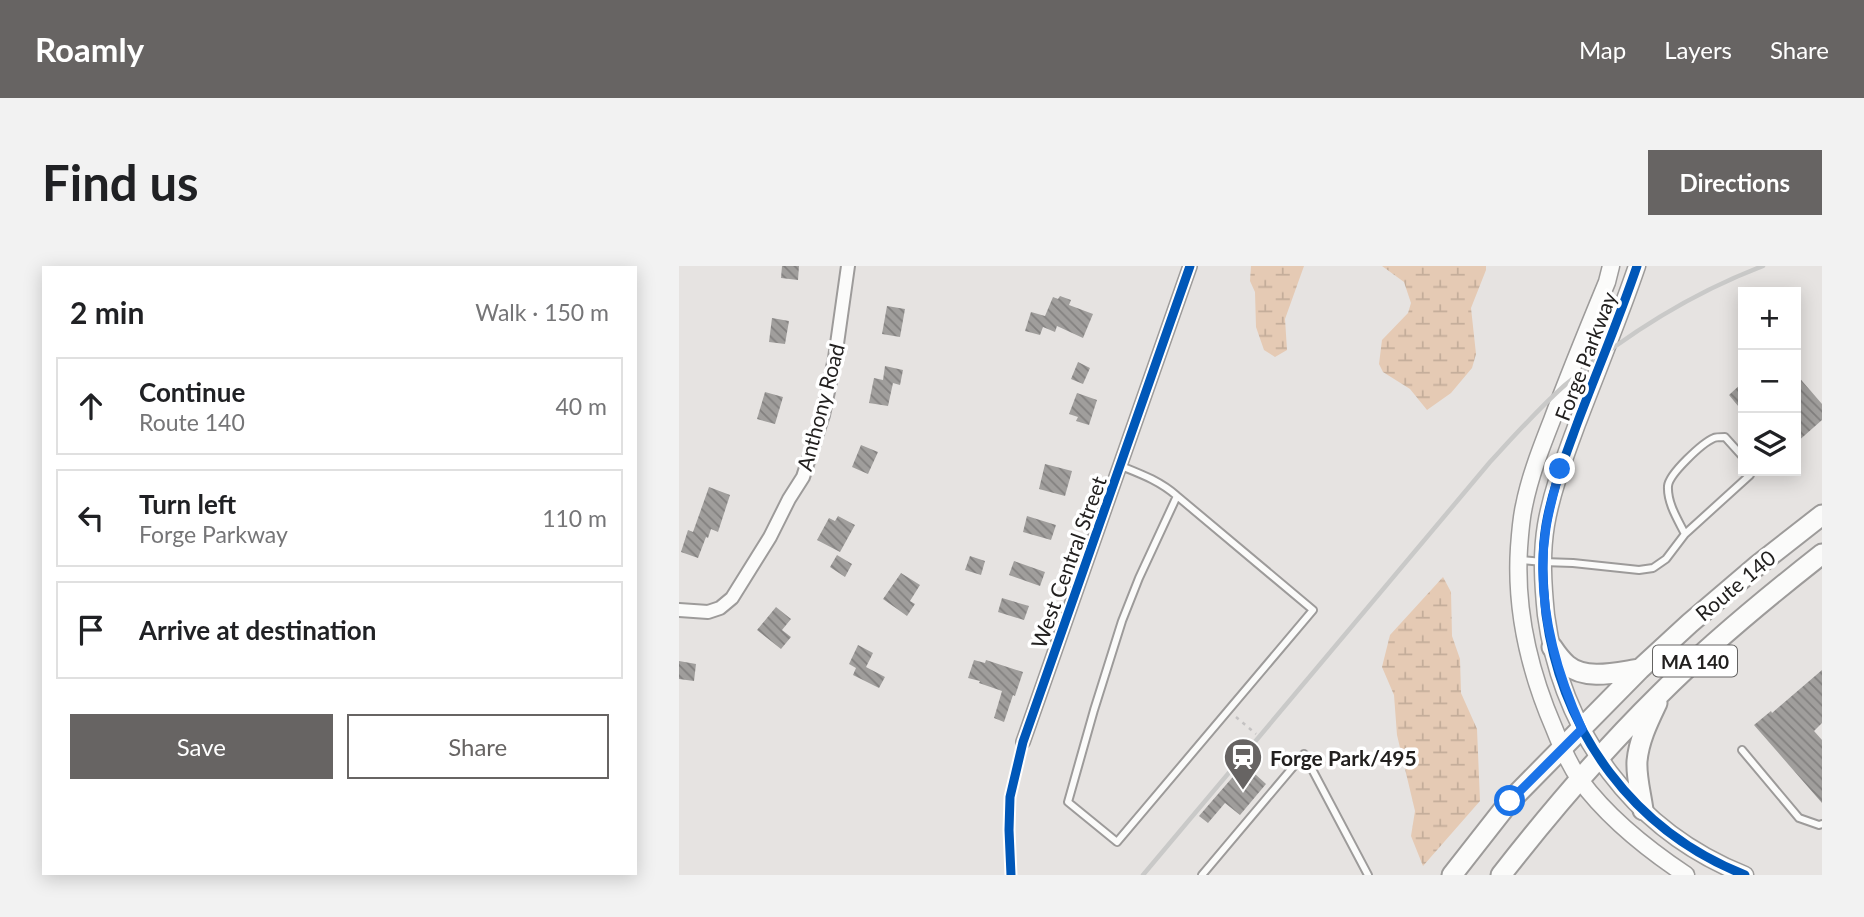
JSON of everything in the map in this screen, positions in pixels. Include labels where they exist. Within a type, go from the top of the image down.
[{"type":"main road","name":"Route 140","points":[[1451,875],[1510,801],[1640,670],[1738,582],[1822,515]]},
{"type":"main road","name":"Route 140","points":[[1501,875],[1579,779],[1662,692],[1779,588],[1822,555]]},
{"type":"main road","points":[[1552,647],[1567,666],[1581,672],[1604,674],[1640,670]]},
{"type":"main road","points":[[1643,810],[1637,758],[1644,732],[1662,692]]},
{"type":"street","name":"Anthony Road","points":[[679,610],[708,612],[720,608],[732,598],[803,477],[823,415],[835,358],[848,266]]},
{"type":"street","name":"West Central Street","points":[[1023,742],[1190,266]]},
{"type":"street","name":"Forge Parkway","points":[[1611,266],[1530,481],[1523,509],[1518,594],[1524,637],[1538,688],[1562,748],[1579,779],[1626,829],[1686,875]]},
{"type":"street","name":"Forge Parkway","points":[[1637,266],[1560,469],[1546,526],[1543,582],[1552,647],[1582,729],[1598,758],[1620,786],[1643,810],[1686,844],[1710,859],[1745,875]]},
{"type":"lane","points":[[1685,534],[1669,499],[1668,483],[1697,450],[1715,437],[1725,437],[1738,451]]},
{"type":"lane","points":[[1121,466],[1155,480],[1177,496],[1313,610],[1117,842],[1068,802],[1122,621],[1177,496]]},
{"type":"lane","points":[[1518,560],[1639,570],[1653,568],[1665,559],[1685,534],[1749,476]]},
{"type":"lane","points":[[1742,750],[1799,818],[1822,824]]},
{"type":"lane","points":[[1202,875],[1304,754],[1368,875]]},
{"type":"path","points":[[1228,710],[1256,734]]},
{"type":"green space","points":[[1251,266],[1304,266],[1285,319],[1287,350],[1275,357],[1264,350],[1256,327],[1255,292],[1250,281]]},
{"type":"green space","points":[[1382,266],[1486,266],[1471,308],[1476,354],[1472,368],[1451,393],[1427,410],[1410,389],[1383,372],[1379,364],[1382,340],[1408,313],[1411,303],[1404,282]]},
{"type":"green space","points":[[1443,577],[1451,592],[1452,636],[1460,659],[1461,693],[1477,729],[1480,801],[1423,866],[1411,836],[1415,811],[1397,735],[1394,695],[1382,667],[1390,635]]},
{"type":"building","points":[[782,266],[799,266],[798,280],[781,278]]},
{"type":"building","points":[[1060,296],[1071,300],[1069,305],[1093,314],[1083,338],[1057,326],[1055,332],[1043,327],[1040,335],[1025,331],[1031,312],[1045,316],[1053,297],[1058,299]]},
{"type":"building","points":[[887,306],[905,309],[900,337],[882,334]]},
{"type":"building","points":[[772,318],[789,321],[785,344],[769,342]]},
{"type":"building","points":[[1078,362],[1090,368],[1083,384],[1071,379]]},
{"type":"building","points":[[885,366],[903,370],[900,385],[893,383],[888,406],[869,403],[874,378],[883,380]]},
{"type":"building","points":[[1801,380],[1822,404],[1822,420],[1801,439]]},
{"type":"building","points":[[1738,387],[1738,406],[1729,395]]},
{"type":"building","points":[[765,392],[783,397],[775,424],[757,419]]},
{"type":"building","points":[[1077,393],[1097,400],[1089,425],[1076,421],[1078,417],[1069,414]]},
{"type":"building","points":[[861,445],[878,452],[868,474],[852,467]]},
{"type":"building","points":[[1045,464],[1072,471],[1065,496],[1039,489]]},
{"type":"building","points":[[709,487],[730,495],[718,532],[711,529],[698,558],[681,552],[688,530],[693,532]]},
{"type":"building","points":[[838,516],[855,525],[840,552],[817,540],[829,518],[835,521]]},
{"type":"building","points":[[1027,516],[1056,525],[1051,540],[1023,532]]},
{"type":"building","points":[[837,555],[852,564],[845,577],[830,567]]},
{"type":"building","points":[[970,556],[985,561],[981,575],[965,570]]},
{"type":"building","points":[[1014,561],[1045,572],[1040,586],[1009,575]]},
{"type":"building","points":[[901,573],[920,585],[910,601],[915,604],[907,616],[883,599]]},
{"type":"building","points":[[1002,598],[1029,606],[1024,620],[998,612]]},
{"type":"building","points":[[776,607],[791,619],[782,630],[791,637],[781,649],[757,630]]},
{"type":"building","points":[[858,645],[873,653],[866,667],[885,677],[879,688],[853,675],[856,668],[849,664]]},
{"type":"building","points":[[974,660],[985,663],[986,660],[1023,672],[1004,722],[994,718],[1002,691],[968,678]]},
{"type":"building","points":[[679,661],[696,664],[694,681],[679,679]]},
{"type":"building","points":[[1822,670],[1822,723],[1814,731],[1822,740],[1822,803],[1754,725]]},
{"type":"building","points":[[1244,764],[1266,784],[1240,815],[1225,803],[1208,823],[1199,816]]},
{"type":"railway","points":[[1143,875],[1490,462],[1545,404],[1588,367],[1660,317],[1710,289],[1763,266]]},
{"type":"cycle path","points":[[1011,875],[1010,797],[1023,742],[1190,266]]},
{"type":"cycle path","points":[[1637,266],[1572,436],[1552,499],[1543,548],[1546,615],[1555,658],[1568,699],[1587,738],[1610,773],[1637,805],[1669,832],[1705,856],[1745,875]]},
{"type":"place","name":"Forge Park/495","points":[[1243,791]]},
{"type":"route","points":[[1510,801],[1582,729],[1552,647],[1543,582],[1546,526],[1560,469]]}]
